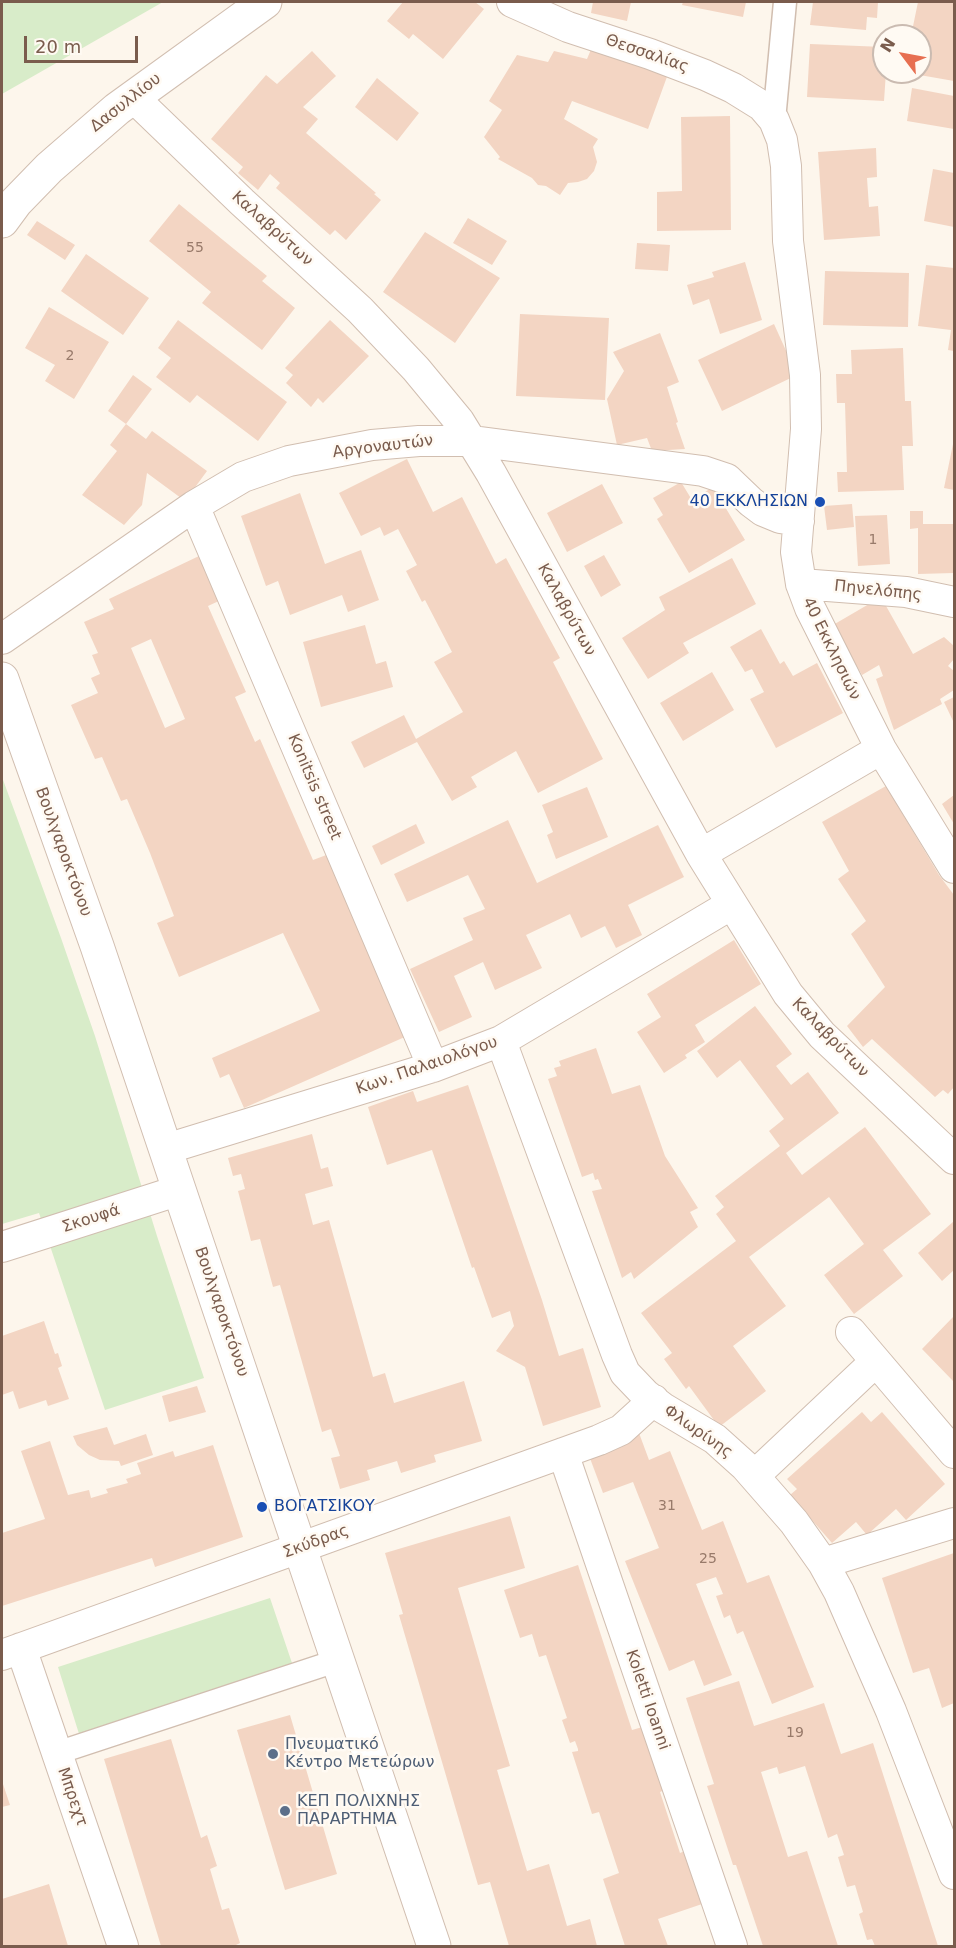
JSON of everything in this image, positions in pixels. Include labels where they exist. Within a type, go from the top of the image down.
[{"type":"street","name":"Δασυλλίου","points":[[2,221],[16,202],[49,168],[134,97],[265,2]]},
{"type":"street","name":"Θεσσαλίας","points":[[512,2],[568,27],[705,75],[733,88],[762,106],[774,120]]},
{"type":"street","points":[[774,120],[785,2]]},
{"type":"street","name":"Καλαβρύτων","points":[[134,97],[242,202],[383,333],[439,394],[472,441],[701,854],[788,994],[808,1020],[954,1159]]},
{"type":"street","name":"40 Εκκλησιών","points":[[774,120],[782,140],[786,166],[788,241],[805,375],[806,429],[796,552],[801,584],[810,608],[880,749],[954,868]]},
{"type":"street","name":"Αργοναυτών","points":[[2,639],[194,506],[243,477],[289,461],[384,444],[419,441],[472,441],[703,471],[726,479],[764,512],[780,518],[799,521]]},
{"type":"street","name":"Konitsis street","points":[[194,506],[433,1067]]},
{"type":"street","name":"Πηνελόπης","points":[[801,584],[906,592],[954,602]]},
{"type":"street","name":"Βουλγαροκτόνου","points":[[2,679],[97,946],[434,1947]]},
{"type":"street","points":[[701,854],[880,749]]},
{"type":"street","name":"Κων. Παλαιολόγου","points":[[166,1149],[433,1067],[501,1041],[732,904]]},
{"type":"street","name":"Φλωρίνης","points":[[501,1041],[621,1365],[631,1381],[654,1400],[725,1446],[794,1522],[823,1563],[839,1592],[891,1711],[954,1874]]},
{"type":"street","name":"Σκουφά","points":[[2,1247],[180,1190]]},
{"type":"street","points":[[851,1332],[954,1453]]},
{"type":"street","points":[[754,1476],[875,1362]]},
{"type":"street","name":"Σκύδρας","points":[[11,1651],[612,1435],[654,1400]]},
{"type":"street","name":"Koletti Ioanni","points":[[563,1453],[732,1947]]},
{"type":"street","points":[[823,1563],[954,1523]]},
{"type":"street","name":"Μπρεχτ","points":[[11,1651],[57,1753],[123,1947]]},
{"type":"street","points":[[57,1753],[339,1660]]},
{"type":"green space","points":[[2,2],[163,2],[2,94]]},
{"type":"green space","points":[[2,777],[95,1036],[204,1378],[105,1410],[39,1213],[2,1224]]},
{"type":"green space","points":[[270,1598],[293,1666],[80,1737],[58,1667]]},
{"type":"building","points":[[403,2],[475,2],[484,9],[443,59],[413,34],[409,39],[387,21]]},
{"type":"building","points":[[593,2],[631,2],[627,21],[591,13]]},
{"type":"building","points":[[683,2],[746,2],[743,17],[682,5]]},
{"type":"building","points":[[813,2],[878,2],[877,18],[867,17],[866,30],[810,25]]},
{"type":"building","points":[[918,2],[954,2],[954,81],[932,77],[932,24],[913,24]]},
{"type":"building","points":[[810,44],[872,47],[872,84],[885,84],[884,101],[807,97]]},
{"type":"building","points":[[592,47],[668,74],[648,129],[572,101],[564,119],[598,139],[593,147],[597,162],[594,171],[587,179],[568,183],[560,195],[546,186],[538,185],[532,178],[498,159],[500,157],[484,137],[502,110],[489,101],[517,55],[548,62],[554,51],[587,59]]},
{"type":"building","points":[[312,51],[336,76],[303,107],[318,119],[306,133],[376,193],[374,194],[381,200],[346,240],[335,230],[330,235],[276,188],[280,183],[270,174],[258,190],[238,173],[243,167],[211,139],[266,75],[277,84]]},
{"type":"building","points":[[377,78],[419,113],[397,141],[355,107]]},
{"type":"building","points":[[912,88],[954,96],[954,129],[907,121]]},
{"type":"building","points":[[730,116],[731,230],[657,231],[657,192],[682,191],[681,117]]},
{"type":"building","points":[[876,148],[877,177],[867,178],[869,207],[878,206],[880,236],[824,240],[818,152]]},
{"type":"building","points":[[933,169],[954,173],[954,227],[924,221]]},
{"type":"building","points":[[179,204],[267,276],[262,281],[295,308],[262,350],[202,303],[211,292],[149,241]]},
{"type":"building","points":[[468,218],[507,241],[492,265],[453,243]]},
{"type":"building","points":[[37,221],[75,245],[65,260],[27,235]]},
{"type":"building","points":[[425,232],[500,278],[455,343],[383,292]]},
{"type":"building","points":[[637,243],[670,245],[668,271],[635,269]]},
{"type":"building","points":[[86,254],[149,298],[123,335],[61,291]]},
{"type":"building","points":[[745,262],[762,320],[720,334],[709,299],[693,305],[687,285],[714,277],[712,272]]},
{"type":"building","points":[[926,265],[954,268],[954,351],[948,350],[951,330],[918,326]]},
{"type":"building","points":[[825,271],[909,273],[908,327],[823,325]]},
{"type":"building","points":[[49,307],[109,342],[74,399],[45,381],[55,365],[25,348]]},
{"type":"building","points":[[520,314],[609,318],[605,400],[516,396]]},
{"type":"building","points":[[178,320],[287,402],[258,441],[197,395],[190,403],[156,377],[171,358],[158,348]]},
{"type":"building","points":[[330,320],[369,356],[323,403],[318,398],[311,407],[286,383],[293,375],[285,368]]},
{"type":"building","points":[[774,324],[797,375],[722,411],[698,360]]},
{"type":"building","points":[[660,333],[679,382],[667,387],[685,449],[652,451],[647,438],[617,445],[607,399],[624,371],[613,352]]},
{"type":"building","points":[[903,348],[905,401],[911,401],[913,446],[902,446],[904,490],[838,492],[837,472],[847,472],[845,403],[837,403],[836,374],[852,374],[851,350]]},
{"type":"building","points":[[133,375],[152,389],[126,424],[108,411]]},
{"type":"building","points":[[126,424],[146,439],[152,431],[207,471],[185,501],[147,473],[142,505],[124,525],[82,495],[117,451],[110,445]]},
{"type":"building","points":[[954,444],[954,490],[944,488]]},
{"type":"building","points":[[407,459],[433,512],[462,497],[496,564],[506,558],[560,658],[553,662],[603,759],[538,793],[516,751],[471,777],[477,787],[452,801],[417,742],[364,768],[351,742],[404,715],[416,739],[463,712],[434,662],[452,652],[425,600],[422,602],[406,571],[417,565],[398,529],[384,536],[380,527],[361,536],[339,493]]},
{"type":"building","points":[[681,482],[692,500],[713,487],[745,540],[689,573],[657,519],[663,515],[653,498]]},
{"type":"building","points":[[602,484],[623,523],[567,552],[547,513]]},
{"type":"building","points":[[300,493],[325,564],[361,550],[379,600],[348,612],[342,595],[290,615],[278,581],[266,586],[241,516]]},
{"type":"building","points":[[852,504],[854,527],[827,530],[824,506]]},
{"type":"building","points":[[910,511],[923,511],[923,524],[954,524],[954,573],[918,574],[918,528],[910,529]]},
{"type":"building","points":[[887,515],[890,564],[858,566],[855,516]]},
{"type":"building","points":[[604,555],[621,585],[601,597],[584,566]]},
{"type":"building","points":[[199,556],[221,600],[208,606],[246,692],[235,697],[255,742],[260,739],[313,860],[329,854],[407,1036],[244,1108],[229,1074],[220,1078],[212,1058],[320,1011],[283,933],[179,977],[157,923],[174,916],[150,853],[127,799],[121,801],[102,757],[95,759],[71,705],[98,693],[91,678],[100,674],[92,655],[98,653],[84,622],[114,609],[109,599]],"holes":[[[151,639],[185,719],[165,728],[131,648]]]},
{"type":"building","points":[[732,558],[756,604],[683,643],[689,653],[648,679],[622,638],[665,610],[659,597]]},
{"type":"building","points":[[881,597],[913,654],[944,637],[954,646],[954,659],[948,666],[954,671],[954,690],[940,699],[942,704],[894,730],[876,679],[883,676],[879,665],[862,675],[833,625]]},
{"type":"building","points":[[365,625],[376,664],[386,661],[393,687],[321,707],[303,642]]},
{"type":"building","points":[[761,629],[780,664],[784,661],[793,676],[817,663],[843,713],[776,748],[750,699],[764,692],[752,669],[745,672],[730,647]]},
{"type":"building","points":[[712,672],[734,710],[683,741],[660,703]]},
{"type":"building","points":[[954,697],[954,723],[944,702]]},
{"type":"building","points":[[886,786],[939,875],[954,895],[954,1087],[948,1094],[943,1090],[935,1097],[872,1039],[863,1047],[847,1026],[885,987],[851,934],[866,921],[838,879],[849,871],[822,822]]},
{"type":"building","points":[[587,787],[608,837],[556,859],[547,835],[553,832],[542,805]]},
{"type":"building","points":[[954,795],[954,824],[942,804]]},
{"type":"building","points":[[508,820],[537,883],[658,825],[684,877],[628,905],[642,935],[616,948],[605,926],[581,938],[570,914],[526,935],[542,968],[495,990],[483,962],[454,976],[472,1017],[439,1032],[410,969],[473,940],[463,918],[485,909],[468,875],[407,902],[394,874]]},
{"type":"building","points":[[416,824],[425,843],[381,865],[372,846]]},
{"type":"building","points":[[734,940],[761,984],[695,1025],[705,1042],[685,1055],[687,1058],[664,1073],[637,1032],[661,1017],[647,994]]},
{"type":"building","points":[[755,1006],[792,1054],[776,1066],[791,1085],[808,1072],[839,1113],[786,1153],[802,1175],[865,1127],[931,1214],[883,1250],[903,1276],[854,1314],[824,1275],[864,1244],[829,1197],[749,1257],[786,1306],[733,1346],[766,1391],[719,1427],[689,1386],[686,1389],[664,1359],[672,1353],[641,1313],[736,1241],[716,1214],[724,1207],[715,1196],[780,1146],[769,1131],[784,1119],[740,1060],[717,1078],[697,1051]]},
{"type":"building","points":[[596,1048],[612,1094],[640,1085],[665,1156],[698,1208],[690,1212],[698,1227],[634,1279],[631,1272],[622,1278],[592,1191],[602,1189],[593,1173],[582,1177],[548,1079],[557,1076],[554,1068],[561,1066],[559,1061]]},
{"type":"building","points":[[468,1085],[559,1356],[583,1348],[601,1407],[543,1426],[525,1367],[496,1351],[514,1326],[510,1311],[492,1318],[474,1267],[472,1268],[432,1150],[387,1165],[368,1107],[413,1091],[417,1102]]},
{"type":"building","points":[[312,1134],[321,1169],[328,1167],[333,1186],[305,1194],[313,1225],[329,1220],[373,1377],[385,1373],[394,1403],[464,1381],[482,1441],[434,1455],[436,1462],[401,1473],[397,1461],[367,1470],[370,1480],[340,1489],[331,1458],[340,1456],[331,1429],[322,1432],[280,1285],[273,1287],[260,1239],[251,1241],[238,1191],[245,1189],[241,1174],[233,1176],[228,1158]]},
{"type":"building","points":[[954,1221],[954,1270],[942,1281],[918,1253]]},
{"type":"building","points":[[954,1316],[954,1382],[922,1349]]},
{"type":"building","points":[[44,1321],[55,1354],[58,1353],[62,1366],[58,1368],[69,1399],[48,1406],[46,1400],[19,1409],[13,1391],[2,1395],[2,1336]]},
{"type":"building","points":[[197,1386],[206,1412],[169,1422],[162,1396]]},
{"type":"building","points":[[862,1412],[871,1422],[882,1412],[945,1484],[906,1520],[896,1509],[867,1535],[856,1522],[832,1543],[790,1495],[797,1489],[787,1479]]},
{"type":"building","points":[[107,1427],[114,1445],[146,1434],[153,1455],[121,1466],[119,1461],[100,1460],[89,1455],[77,1445],[73,1436]]},
{"type":"building","points":[[639,1433],[649,1460],[670,1451],[702,1530],[723,1521],[747,1583],[769,1575],[814,1687],[772,1704],[743,1631],[737,1634],[730,1615],[724,1618],[716,1596],[723,1594],[716,1577],[696,1584],[732,1675],[704,1686],[694,1660],[669,1671],[625,1561],[659,1548],[633,1482],[603,1493],[588,1453]]},
{"type":"building","points":[[50,1441],[68,1495],[89,1490],[91,1498],[108,1493],[106,1489],[128,1483],[126,1479],[141,1474],[137,1463],[173,1451],[175,1457],[213,1445],[243,1537],[155,1567],[152,1558],[2,1606],[2,1533],[45,1519],[21,1451]]},
{"type":"building","points":[[510,1516],[525,1568],[458,1588],[510,1766],[497,1770],[527,1871],[549,1864],[567,1926],[590,1919],[597,1946],[509,1946],[490,1882],[478,1885],[399,1615],[403,1614],[385,1553]]},
{"type":"building","points":[[954,1553],[954,1703],[942,1708],[929,1668],[913,1673],[882,1578]]},
{"type":"building","points":[[578,1565],[632,1730],[646,1726],[667,1789],[660,1792],[680,1853],[687,1850],[705,1903],[658,1919],[668,1946],[625,1946],[603,1879],[619,1873],[599,1812],[592,1814],[572,1752],[578,1749],[575,1741],[570,1743],[562,1720],[567,1718],[546,1655],[539,1657],[532,1634],[520,1638],[504,1590]]},
{"type":"building","points":[[739,1681],[754,1726],[824,1703],[841,1754],[873,1743],[938,1946],[875,1946],[872,1939],[867,1940],[859,1914],[863,1912],[855,1885],[847,1887],[838,1857],[844,1855],[837,1834],[828,1838],[805,1766],[779,1774],[777,1767],[761,1772],[788,1857],[807,1851],[838,1946],[763,1946],[707,1786],[714,1784],[686,1698]]},
{"type":"building","points":[[290,1715],[337,1874],[285,1890],[237,1730]]},
{"type":"building","points":[[171,1739],[201,1838],[207,1835],[217,1866],[210,1869],[222,1910],[229,1908],[240,1943],[234,1946],[161,1946],[104,1759]]},
{"type":"building","points":[[2,1781],[10,1805],[2,1807]]},
{"type":"building","points":[[49,1884],[68,1946],[2,1946],[2,1899]]},
{"type":"place","name":"40 ΕΚΚΛΗΣΙΩΝ","points":[[820,502]]},
{"type":"place","name":"ΒΟΓΑΤΣΙΚΟΥ","points":[[262,1507]]},
{"type":"place","name":"Πνευματικό Κέντρο Μετεώρων","points":[[273,1754]]},
{"type":"place","name":"ΚΕΠ ΠΟΛΙΧΝΗΣ ΠΑΡΑΡΤΗΜΑ","points":[[285,1811]]}]
